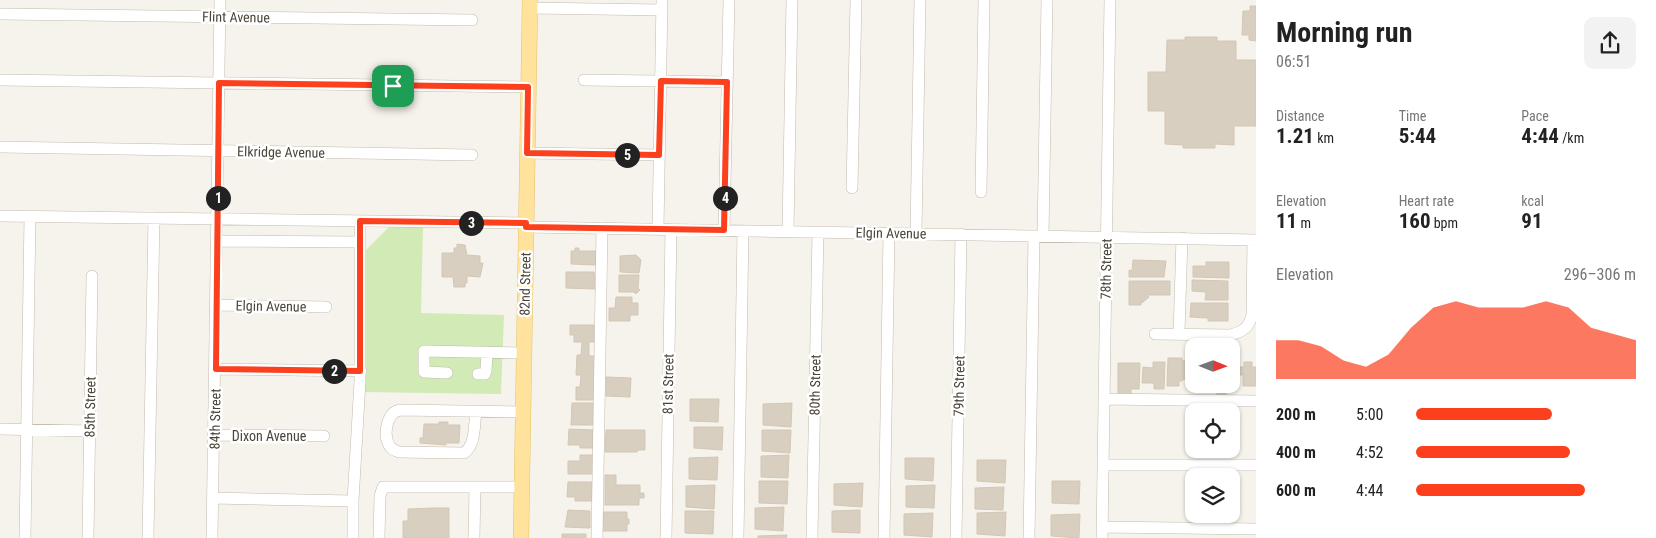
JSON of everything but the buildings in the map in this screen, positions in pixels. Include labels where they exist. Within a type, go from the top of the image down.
[{"type":"main road","name":"82nd Street","points":[[521,538],[530,4]]},
{"type":"street","name":"84th Street","points":[[212,538],[218,241],[220,0]]},
{"type":"street","points":[[724,230],[729,0]]},
{"type":"street","points":[[788,232],[792,0]]},
{"type":"street","points":[[852,188],[856,0]]},
{"type":"street","points":[[916,234],[920,0]]},
{"type":"street","points":[[981,192],[984,0]]},
{"type":"street","points":[[1029,538],[1047,0]]},
{"type":"street","name":"78th Street","points":[[1102,533],[1110,0]]},
{"type":"street","points":[[530,4],[662,5],[658,229]]},
{"type":"street","name":"Flint Avenue","points":[[0,14],[472,20]]},
{"type":"street","points":[[0,80],[528,87]]},
{"type":"street","points":[[584,80],[727,82]]},
{"type":"street","name":"Elkridge Avenue","points":[[0,147],[472,155]]},
{"type":"street","points":[[527,153],[659,155]]},
{"type":"street","name":"Elgin Avenue","points":[[0,216],[218,218],[671,230],[1255,240]]},
{"type":"street","points":[[25,538],[30,216]]},
{"type":"street","points":[[148,538],[154,218]]},
{"type":"street","points":[[353,538],[353,500],[360,371],[360,221]]},
{"type":"street","points":[[597,538],[602,228]]},
{"type":"street","name":"81st Street","points":[[666,538],[671,230]]},
{"type":"street","points":[[738,538],[743,231]]},
{"type":"street","name":"80th Street","points":[[812,538],[818,232]]},
{"type":"street","points":[[884,538],[889,233]]},
{"type":"street","name":"79th Street","points":[[956,538],[961,234]]},
{"type":"street","points":[[1179,334],[1182,238]]},
{"type":"street","points":[[1155,334],[1230,335],[1241,332],[1246,328],[1252,315],[1255,240]]},
{"type":"street","points":[[218,241],[359,242]]},
{"type":"street","name":"85th Street","points":[[88,538],[92,276]]},
{"type":"street","name":"Elgin Avenue","points":[[217,305],[326,307]]},
{"type":"street","points":[[447,373],[424,372],[424,352],[524,352]]},
{"type":"street","points":[[478,374],[485,374],[487,352]]},
{"type":"street","points":[[216,369],[360,371]]},
{"type":"street","points":[[1104,399],[1256,401]]},
{"type":"street","points":[[476,411],[470,448],[400,446],[395,440],[393,426],[396,420],[406,415],[468,416],[476,411],[523,412]]},
{"type":"street","points":[[0,429],[89,431]]},
{"type":"street","name":"Dixon Avenue","points":[[215,436],[324,436]]},
{"type":"street","points":[[1103,465],[1256,465]]},
{"type":"street","points":[[379,538],[380,496],[383,487],[522,487]]},
{"type":"street","points":[[474,487],[474,538]]},
{"type":"street","points":[[213,498],[353,500]]},
{"type":"street","points":[[1102,533],[1256,530]]},
{"type":"green space","points":[[391,225],[423,226],[421,313],[504,315],[501,394],[361,392],[364,252]]},
{"type":"route","points":[[661,81],[727,82],[724,230],[526,227],[526,223],[360,221],[360,371],[216,369],[219,83],[393,86],[528,87],[527,153],[659,155],[661,81]]}]
